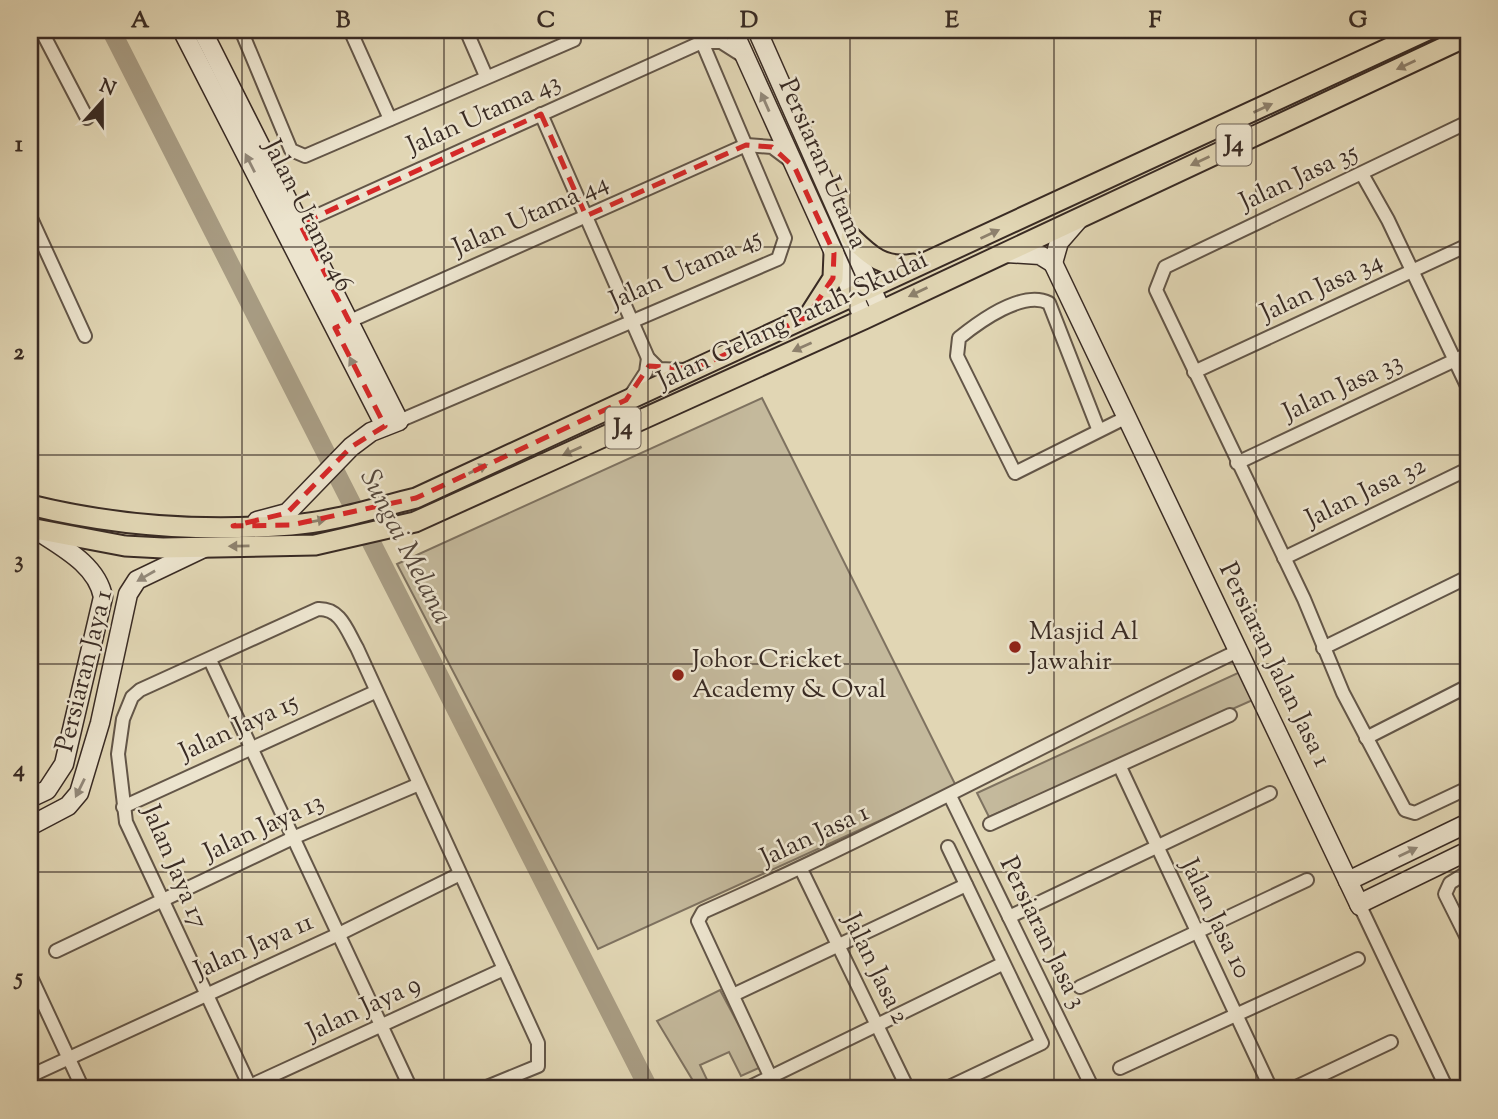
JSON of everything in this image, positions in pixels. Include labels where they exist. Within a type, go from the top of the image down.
[{"type":"main road","name":"Jalan Gelang Patah-Skudai","points":[[30,505],[93,520],[138,525],[291,526],[416,498],[1428,30]]},
{"type":"main road","name":"Jalan Gelang Patah-Skudai","points":[[32,528],[125,547],[208,547],[315,545],[415,522],[872,314],[1468,36]]},
{"type":"main road","points":[[851,237],[871,257],[890,265],[928,262]]},
{"type":"main road","points":[[807,317],[834,278],[834,253]]},
{"type":"street","points":[[41,30],[87,118]]},
{"type":"street","name":"Jalan Utama 46","points":[[182,30],[292,227],[392,424]]},
{"type":"street","name":"Jalan Utama 46","points":[[202,30],[292,227]]},
{"type":"street","points":[[241,30],[291,150],[305,156],[572,35]]},
{"type":"street","points":[[350,30],[390,119]]},
{"type":"street","points":[[466,30],[486,76]]},
{"type":"street","name":"Persiaran Utama","points":[[733,30],[853,295],[872,314]]},
{"type":"street","name":"Persiaran Utama","points":[[757,30],[872,287],[872,314]]},
{"type":"street","points":[[702,42],[731,46],[748,64]]},
{"type":"street","name":"Jalan Utama 43","points":[[292,227],[702,42]]},
{"type":"street","name":"Jalan Utama 45","points":[[392,424],[778,259],[785,239],[702,42]]},
{"type":"street","points":[[541,114],[648,358],[659,369],[694,369]]},
{"type":"street","name":"Jalan Jasa 35","points":[[1194,372],[1156,290],[1165,267],[1468,122]]},
{"type":"street","points":[[746,145],[772,147],[781,151],[795,168]]},
{"type":"street","name":"Jalan Utama 44","points":[[342,325],[746,145]]},
{"type":"street","points":[[1362,173],[1413,271],[1468,388]]},
{"type":"street","points":[[999,253],[1040,255],[1053,263],[1059,242],[1084,215]]},
{"type":"street","points":[[30,216],[85,336]]},
{"type":"street","name":"Jalan Jasa 34","points":[[1194,372],[1468,245]]},
{"type":"street","name":"Persiaran Jalan Jasa 1","points":[[1053,263],[1447,1089]]},
{"type":"street","points":[[1100,431],[1049,303],[1038,298],[1028,299],[975,324],[959,338],[957,356],[1015,473],[1100,431],[1126,417]]},
{"type":"street","name":"Jalan Jasa 33","points":[[1237,463],[1468,354]]},
{"type":"street","points":[[626,400],[646,372],[648,358]]},
{"type":"street","points":[[1194,372],[1284,558],[1366,738],[1405,810],[1415,813],[1468,788]]},
{"type":"street","points":[[233,526],[287,513],[351,447],[392,424]]},
{"type":"street","name":"Jalan Jasa 32","points":[[1284,558],[1468,470]]},
{"type":"street","name":"Persiaran Jaya 1","points":[[30,798],[47,790],[64,764],[78,714],[103,597],[101,582],[67,551],[32,528]]},
{"type":"street","name":"Persiaran Jaya 1","points":[[30,826],[68,806],[79,793],[100,723],[128,593],[137,580],[208,547]]},
{"type":"street","points":[[1323,648],[1468,577]]},
{"type":"street","name":"Jalan Jaya 17","points":[[248,1088],[141,858],[123,807],[118,754],[122,719],[132,697],[140,690],[318,609],[326,609],[339,617],[375,692]]},
{"type":"street","name":"Jalan Jasa 1","points":[[733,995],[699,916],[950,796],[1091,720],[1238,651]]},
{"type":"street","points":[[210,660],[341,933],[411,1089]]},
{"type":"street","points":[[1366,738],[1468,687]]},
{"type":"street","points":[[375,692],[538,1043],[538,1066],[482,1089]]},
{"type":"street","name":"Jalan Jaya 15","points":[[123,807],[375,692]]},
{"type":"street","points":[[78,714],[84,711],[95,713],[100,723]]},
{"type":"street","points":[[990,824],[1230,715]]},
{"type":"street","name":"Jalan Jasa 10","points":[[1120,767],[1271,1089]]},
{"type":"street","name":"Jalan Jaya 13","points":[[56,951],[295,837],[417,785]]},
{"type":"street","points":[[1009,917],[1270,793]]},
{"type":"street","name":"Persiaran Jasa 3","points":[[950,796],[1093,1089]]},
{"type":"street","points":[[1348,881],[1468,823]]},
{"type":"street","points":[[945,1089],[1042,1043],[948,847]]},
{"type":"street","points":[[1359,905],[1468,851]]},
{"type":"street","name":"Jalan Jasa 2","points":[[801,869],[908,1089]]},
{"type":"street","points":[[1468,872],[1455,878],[1445,894],[1468,940]]},
{"type":"street","name":"Jalan Jaya 11","points":[[30,1076],[341,933],[458,874]]},
{"type":"street","points":[[1080,986],[1307,880]]},
{"type":"street","points":[[770,1076],[733,995],[966,885]]},
{"type":"street","points":[[1120,1068],[1358,958]]},
{"type":"street","points":[[746,1089],[1002,964]]},
{"type":"street","name":"Jalan Jaya 9","points":[[248,1088],[504,970]]},
{"type":"street","points":[[30,975],[83,1089]]},
{"type":"street","points":[[1292,1089],[1391,1042]]},
{"type":"highlighted area","points":[[541,114],[586,216],[746,145],[772,147],[795,168],[834,253],[833,278],[807,317],[694,369],[649,366],[626,400],[416,498],[291,525],[233,526],[287,513],[351,447],[385,426],[335,328],[349,321],[300,224]]},
{"type":"shaded area","name":"Johor Cricket Academy & Oval","points":[[762,398],[956,786],[598,949],[397,564]]},
{"type":"shaded area","points":[[1240,672],[1255,699],[989,817],[977,793]]},
{"type":"shaded area","points":[[720,990],[761,1067],[741,1076],[729,1052],[700,1065],[710,1086],[698,1089],[657,1021]]},
{"type":"waterway","name":"Sungai Melana","points":[[111,30],[649,1089]]},
{"type":"place","name":"Masjid Al Jawahir","points":[[1015,647]]},
{"type":"place","name":"Johor Cricket Academy & Oval","points":[[678,675]]}]
